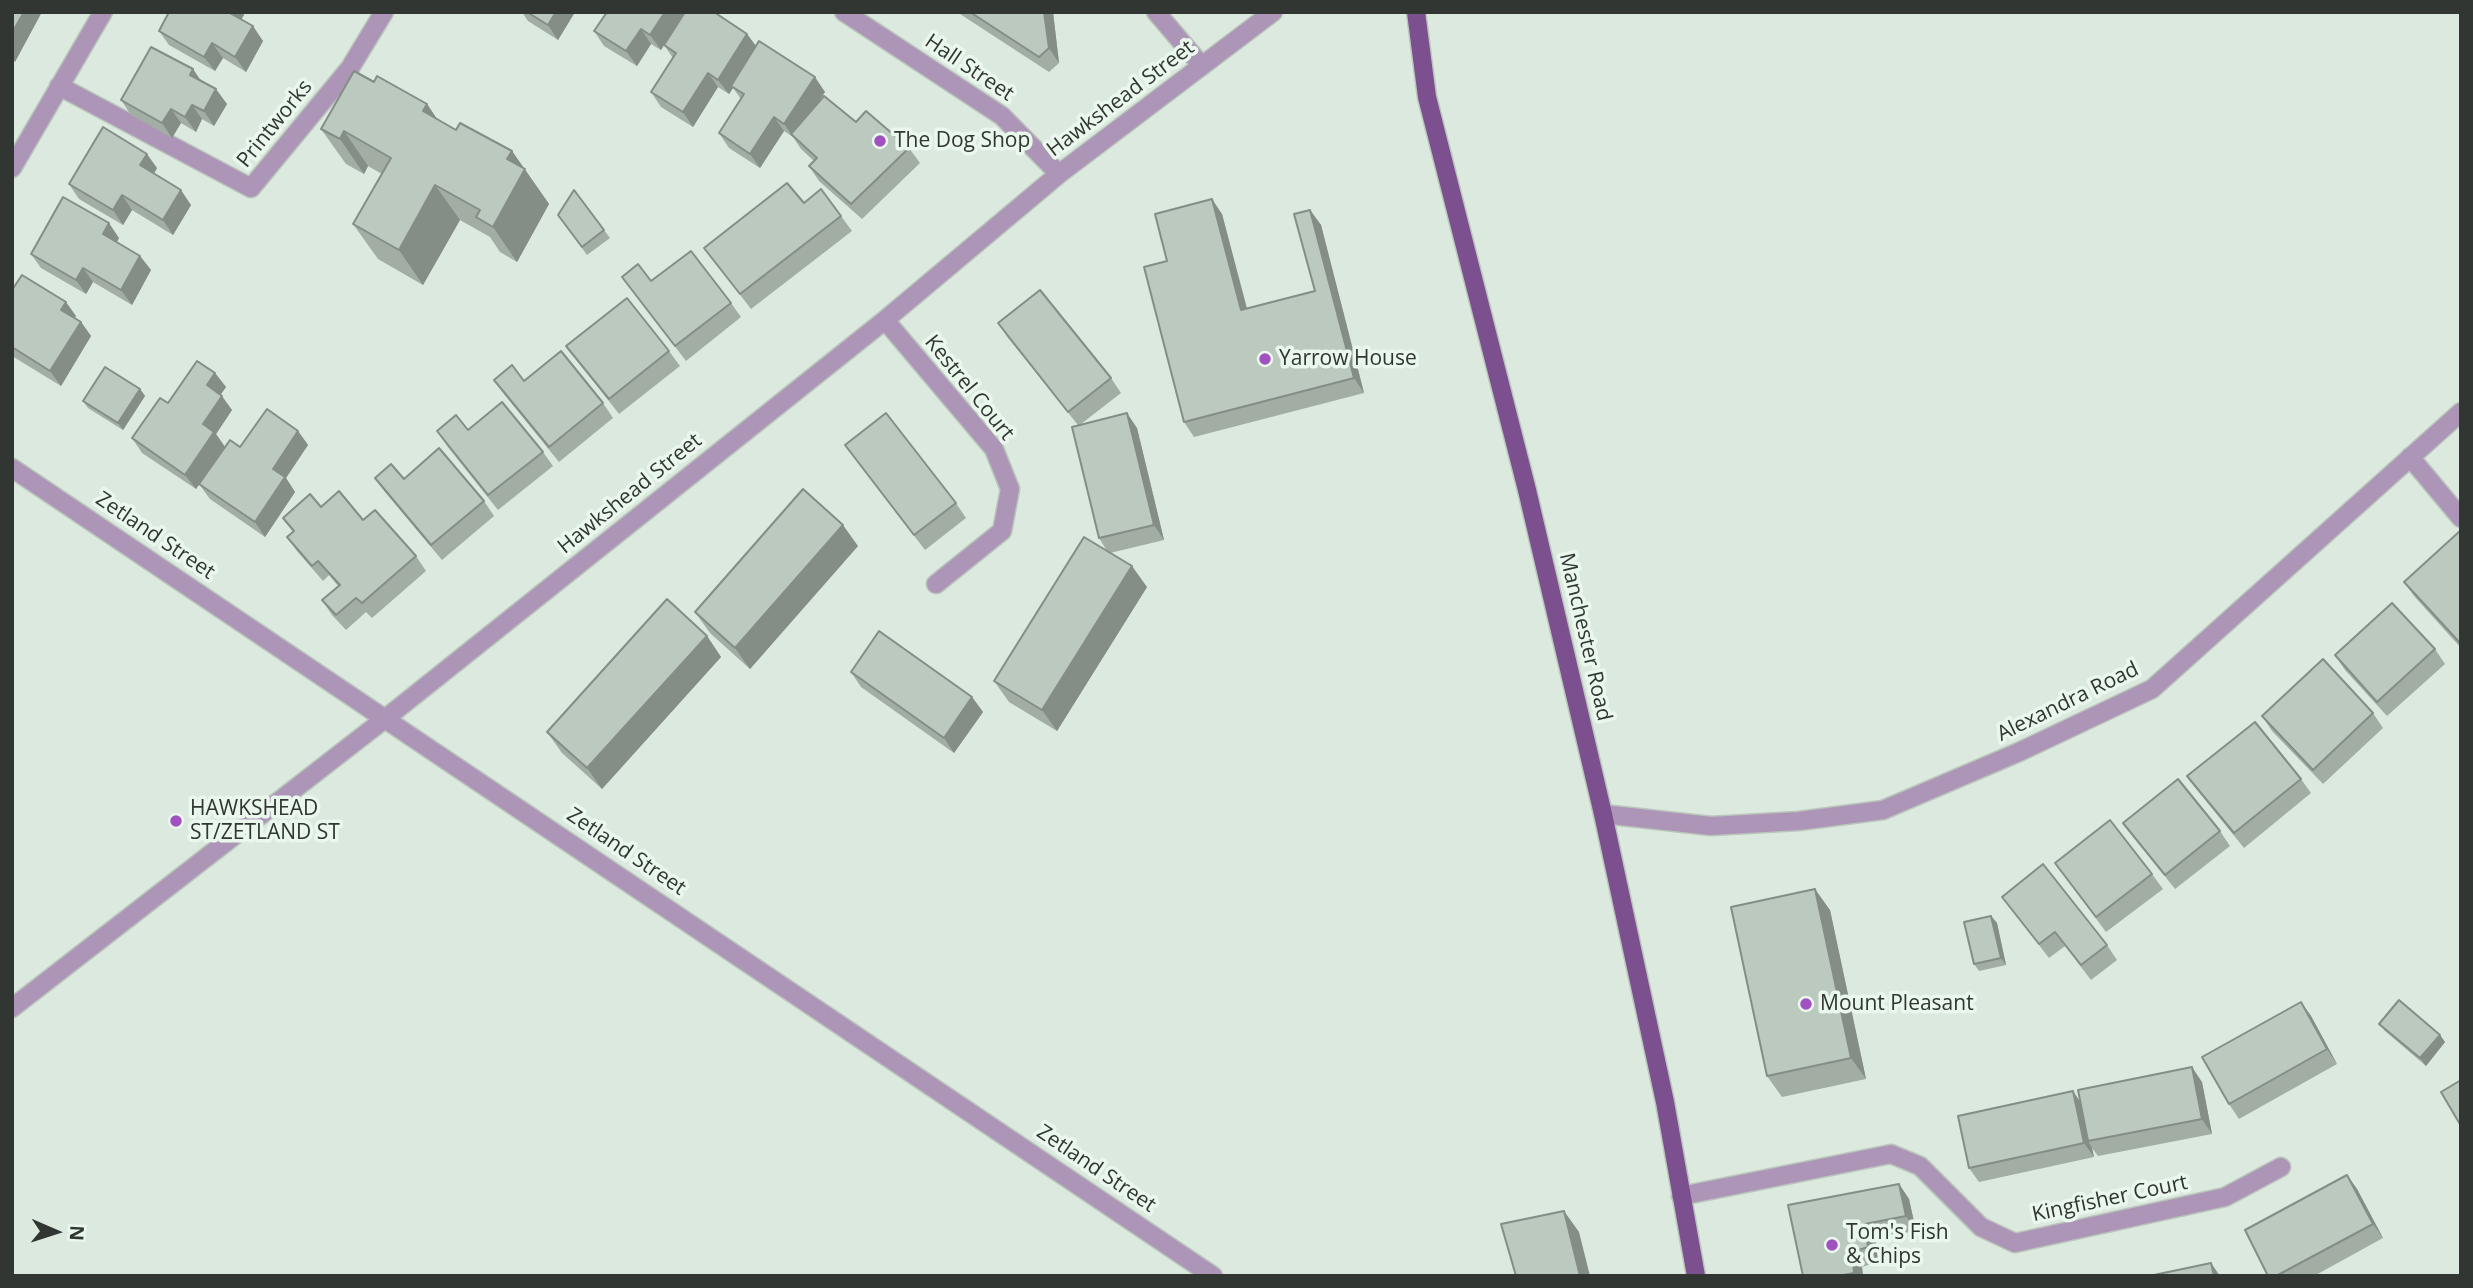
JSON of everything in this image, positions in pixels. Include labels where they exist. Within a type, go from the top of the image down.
[{"type":"main road","name":"Manchester Road","points":[[1416,12],[1426,97],[1524,476],[1603,814],[1665,1102],[1696,1276]]},
{"type":"street","points":[[12,168],[103,12]]},
{"type":"street","name":"Printworks","points":[[59,86],[251,188],[350,68],[384,12]]},
{"type":"street","name":"Hall Street","points":[[844,12],[1002,116],[1059,174]]},
{"type":"street","points":[[1156,12],[1202,66]]},
{"type":"street","name":"Hawkshead Street","points":[[12,1008],[386,718],[885,320],[1059,174],[1273,12]]},
{"type":"street","name":"Kestrel Court","points":[[885,320],[993,449],[1010,489],[1002,531],[936,584]]},
{"type":"street","name":"Alexandra Road","points":[[1603,814],[1711,826],[1800,821],[1883,810],[2019,752],[2151,689],[2461,412]]},
{"type":"street","points":[[2410,457],[2461,518]]},
{"type":"street","name":"Zetland Street","points":[[12,468],[1213,1276]]},
{"type":"street","name":"Kingfisher Court","points":[[1681,1196],[1891,1154],[1920,1166],[1981,1227],[2015,1243],[2225,1198],[2281,1167]]},
{"type":"building","points":[[12,12],[24,12],[12,33]]},
{"type":"building","points":[[169,12],[228,12],[253,26],[235,57],[212,43],[204,57],[159,31]]},
{"type":"building","points":[[527,12],[556,12],[548,25]]},
{"type":"building","points":[[607,12],[665,12],[650,35],[641,29],[626,51],[594,31]]},
{"type":"building","points":[[685,12],[714,12],[747,34],[718,80],[708,73],[683,112],[651,92],[676,53],[664,45]]},
{"type":"building","points":[[970,12],[1044,12],[1049,48],[1039,57]]},
{"type":"building","points":[[759,41],[815,77],[784,124],[774,117],[750,154],[719,133],[744,94],[731,86]]},
{"type":"building","points":[[151,47],[193,69],[190,75],[216,89],[204,111],[192,105],[185,117],[171,109],[162,123],[121,100]]},
{"type":"building","points":[[354,71],[374,82],[377,76],[427,104],[423,111],[456,130],[460,123],[512,151],[507,159],[525,169],[493,227],[476,217],[480,210],[435,185],[399,250],[353,224],[391,158],[344,131],[340,139],[321,129]]},
{"type":"building","points":[[824,96],[856,122],[866,111],[909,148],[851,204],[809,166],[817,158],[791,134]]},
{"type":"building","points":[[103,127],[147,154],[140,165],[181,190],[163,220],[122,195],[113,210],[69,184]]},
{"type":"building","points":[[787,183],[804,203],[821,189],[841,216],[740,294],[704,248]]},
{"type":"building","points":[[574,190],[604,230],[582,247],[558,215]]},
{"type":"building","points":[[63,197],[109,223],[103,234],[140,256],[121,290],[83,268],[76,280],[31,254]]},
{"type":"building","name":"Yarrow House","points":[[1212,199],[1241,310],[1315,291],[1294,214],[1310,210],[1354,378],[1184,422],[1144,267],[1167,261],[1155,214]]},
{"type":"building","points":[[691,251],[731,303],[675,346],[622,277],[638,264],[651,281]]},
{"type":"building","points":[[22,275],[66,302],[61,310],[81,322],[50,371],[12,347],[12,290]]},
{"type":"building","points":[[1040,290],[1111,378],[1068,412],[998,323]]},
{"type":"building","points":[[627,298],[669,351],[609,399],[566,346]]},
{"type":"building","points":[[561,351],[603,403],[549,447],[494,380],[512,365],[524,381]]},
{"type":"building","points":[[197,361],[215,373],[207,385],[222,396],[203,424],[214,432],[185,475],[132,438],[160,398],[168,403]]},
{"type":"building","points":[[105,367],[140,389],[118,423],[83,401]]},
{"type":"building","points":[[502,402],[543,452],[488,495],[437,431],[456,415],[468,430]]},
{"type":"building","points":[[267,409],[298,431],[273,469],[285,477],[255,522],[199,484],[230,440],[240,447]]},
{"type":"building","points":[[886,413],[956,503],[914,535],[845,445]]},
{"type":"building","points":[[1127,413],[1154,525],[1099,538],[1072,427]]},
{"type":"building","points":[[439,448],[484,501],[431,545],[375,478],[391,464],[404,479]]},
{"type":"building","points":[[803,489],[843,525],[735,648],[695,612]]},
{"type":"building","points":[[339,491],[363,520],[375,510],[416,556],[362,603],[356,598],[336,615],[322,600],[340,585],[318,561],[312,566],[287,537],[294,531],[283,518],[310,494],[321,507]]},
{"type":"building","points":[[2461,530],[2461,644],[2404,582]]},
{"type":"building","points":[[1084,537],[1132,566],[1042,710],[994,681]]},
{"type":"building","points":[[667,599],[707,636],[587,768],[547,732]]},
{"type":"building","points":[[2392,603],[2435,649],[2377,702],[2335,655]]},
{"type":"building","points":[[879,631],[972,697],[944,738],[851,672]]},
{"type":"building","points":[[2323,659],[2373,713],[2313,770],[2262,716]]},
{"type":"building","points":[[2255,722],[2301,779],[2234,833],[2187,776]]},
{"type":"building","points":[[2178,779],[2220,831],[2165,875],[2123,823]]},
{"type":"building","points":[[2110,820],[2152,874],[2096,917],[2055,863]]},
{"type":"building","points":[[2043,864],[2107,945],[2081,965],[2055,932],[2039,944],[2002,897]]},
{"type":"building","name":"Mount Pleasant","points":[[1815,889],[1851,1058],[1767,1076],[1731,907]]},
{"type":"building","points":[[1991,916],[2001,958],[1974,964],[1964,922]]},
{"type":"building","points":[[2399,1000],[2440,1035],[2420,1058],[2379,1024]]},
{"type":"building","points":[[2301,1002],[2327,1049],[2229,1104],[2202,1057]]},
{"type":"building","points":[[2192,1067],[2202,1119],[2088,1141],[2078,1090]]},
{"type":"building","points":[[2461,1080],[2461,1126],[2441,1092]]},
{"type":"building","points":[[2073,1091],[2084,1143],[1969,1168],[1958,1116]]},
{"type":"building","points":[[2347,1175],[2373,1224],[2276,1276],[2268,1276],[2245,1230]]},
{"type":"building","points":[[1899,1184],[1906,1216],[1865,1224],[1868,1247],[1852,1252],[1854,1273],[1803,1276],[1788,1205]]},
{"type":"building","points":[[1564,1211],[1580,1276],[1516,1276],[1501,1224]]},
{"type":"building","points":[[2211,1263],[2214,1276],[2149,1276]]},
{"type":"place","name":"The Dog Shop","points":[[880,141]]},
{"type":"place","name":"Yarrow House","points":[[1265,359]]},
{"type":"place","name":"HAWKSHEAD ST/ZETLAND ST","points":[[176,821]]},
{"type":"place","name":"Mount Pleasant","points":[[1806,1004]]},
{"type":"place","name":"Tom's Fish & Chips","points":[[1832,1245]]}]
